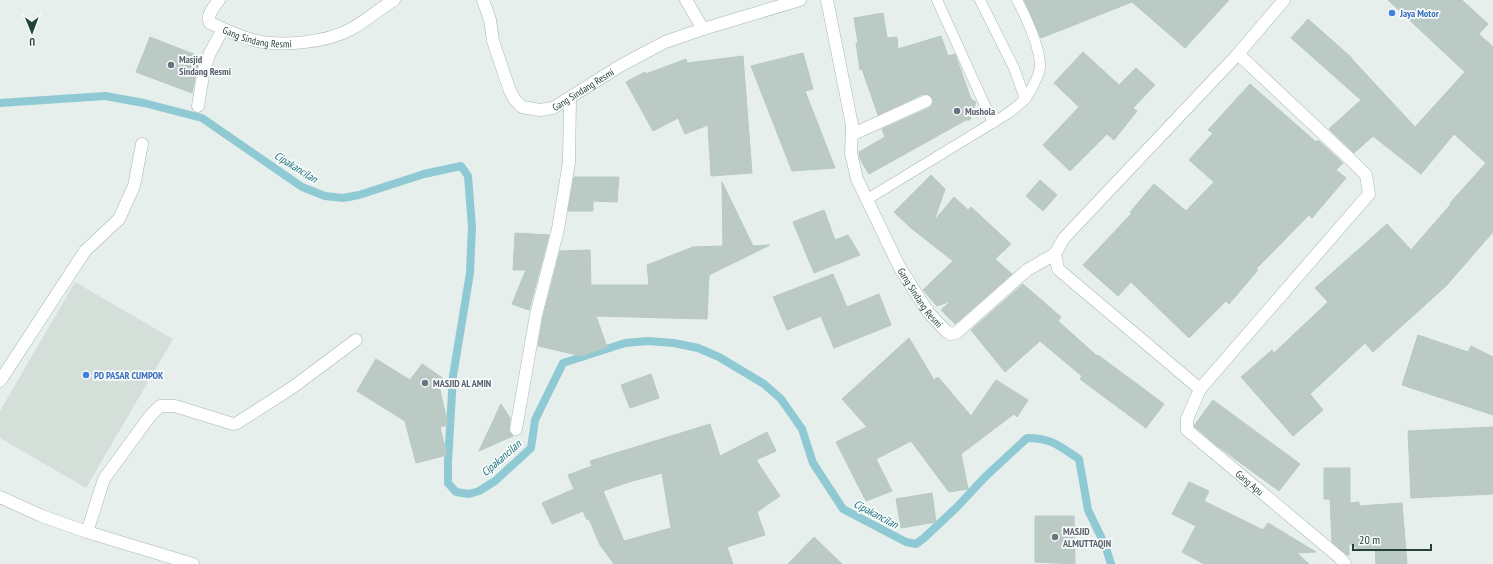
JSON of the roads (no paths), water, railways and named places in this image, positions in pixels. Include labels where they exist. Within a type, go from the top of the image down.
[{"type":"street","name":"Gang Sindang Resmi","points":[[219,0],[209,14],[208,21],[210,23],[248,38],[270,43],[307,42],[340,35],[352,29],[394,0]]},
{"type":"street","name":"Gang Sindang Resmi","points":[[483,0],[490,20],[493,42],[510,91],[515,100],[522,107],[540,110],[553,108],[570,99],[584,88],[620,66],[665,42],[800,0]]},
{"type":"street","points":[[686,0],[703,29]]},
{"type":"street","name":"Gang Sindang Resmi","points":[[827,0],[852,125],[851,153],[857,179],[899,266],[929,313],[946,332],[950,334],[956,333],[1027,270],[1055,254]]},
{"type":"street","points":[[1200,389],[1058,269],[1055,254],[1064,238],[1238,54],[1284,0]]},
{"type":"street","points":[[198,106],[204,69],[210,53],[223,29]]},
{"type":"street","name":"Gang Apu","points":[[1238,54],[1366,175],[1369,194],[1200,389],[1187,419],[1187,430],[1304,527],[1345,564]]},
{"type":"street","points":[[516,429],[536,315],[558,228],[568,162],[570,99]]},
{"type":"street","points":[[852,134],[926,101]]},
{"type":"street","points":[[0,381],[85,251],[119,219],[134,186],[142,144]]},
{"type":"street","points":[[87,532],[104,479],[150,416],[160,406],[175,406],[233,424],[238,423],[293,387],[356,340]]},
{"type":"street","points":[[0,497],[42,516],[87,532],[193,564]]},
{"type":"lane","points":[[937,0],[993,123]]},
{"type":"lane","points":[[980,0],[1014,68],[1025,98]]},
{"type":"lane","points":[[866,200],[993,123],[1007,114],[1025,98],[1040,68],[1039,55],[1025,14],[1018,0]]},
{"type":"waterway","name":"Cipakancilan","points":[[0,103],[105,96],[144,103],[202,118],[302,187],[325,196],[343,198],[359,195],[424,174],[461,166],[468,176],[472,227],[470,273],[453,376],[448,483],[456,492],[469,494],[479,491],[495,481],[531,448],[535,420],[563,363],[625,343],[648,341],[674,343],[698,348],[719,357],[764,384],[781,399],[802,429],[813,463],[843,509],[906,542],[916,544],[924,538],[957,507],[985,477],[1027,438],[1043,439],[1055,444],[1079,459],[1088,510],[1105,545],[1111,564]]},
{"type":"place","name":"Jaya Motor","points":[[1392,13]]},
{"type":"place","name":"Masjid Sindang Resmi","points":[[171,65]]},
{"type":"place","name":"Mushola","points":[[957,111]]},
{"type":"place","name":"PD PASAR CUMPOK","points":[[86,375]]},
{"type":"place","name":"MASJID AL AMIN","points":[[425,383]]},
{"type":"place","name":"MASJID ALMUTTAQIN","points":[[1055,537]]}]
